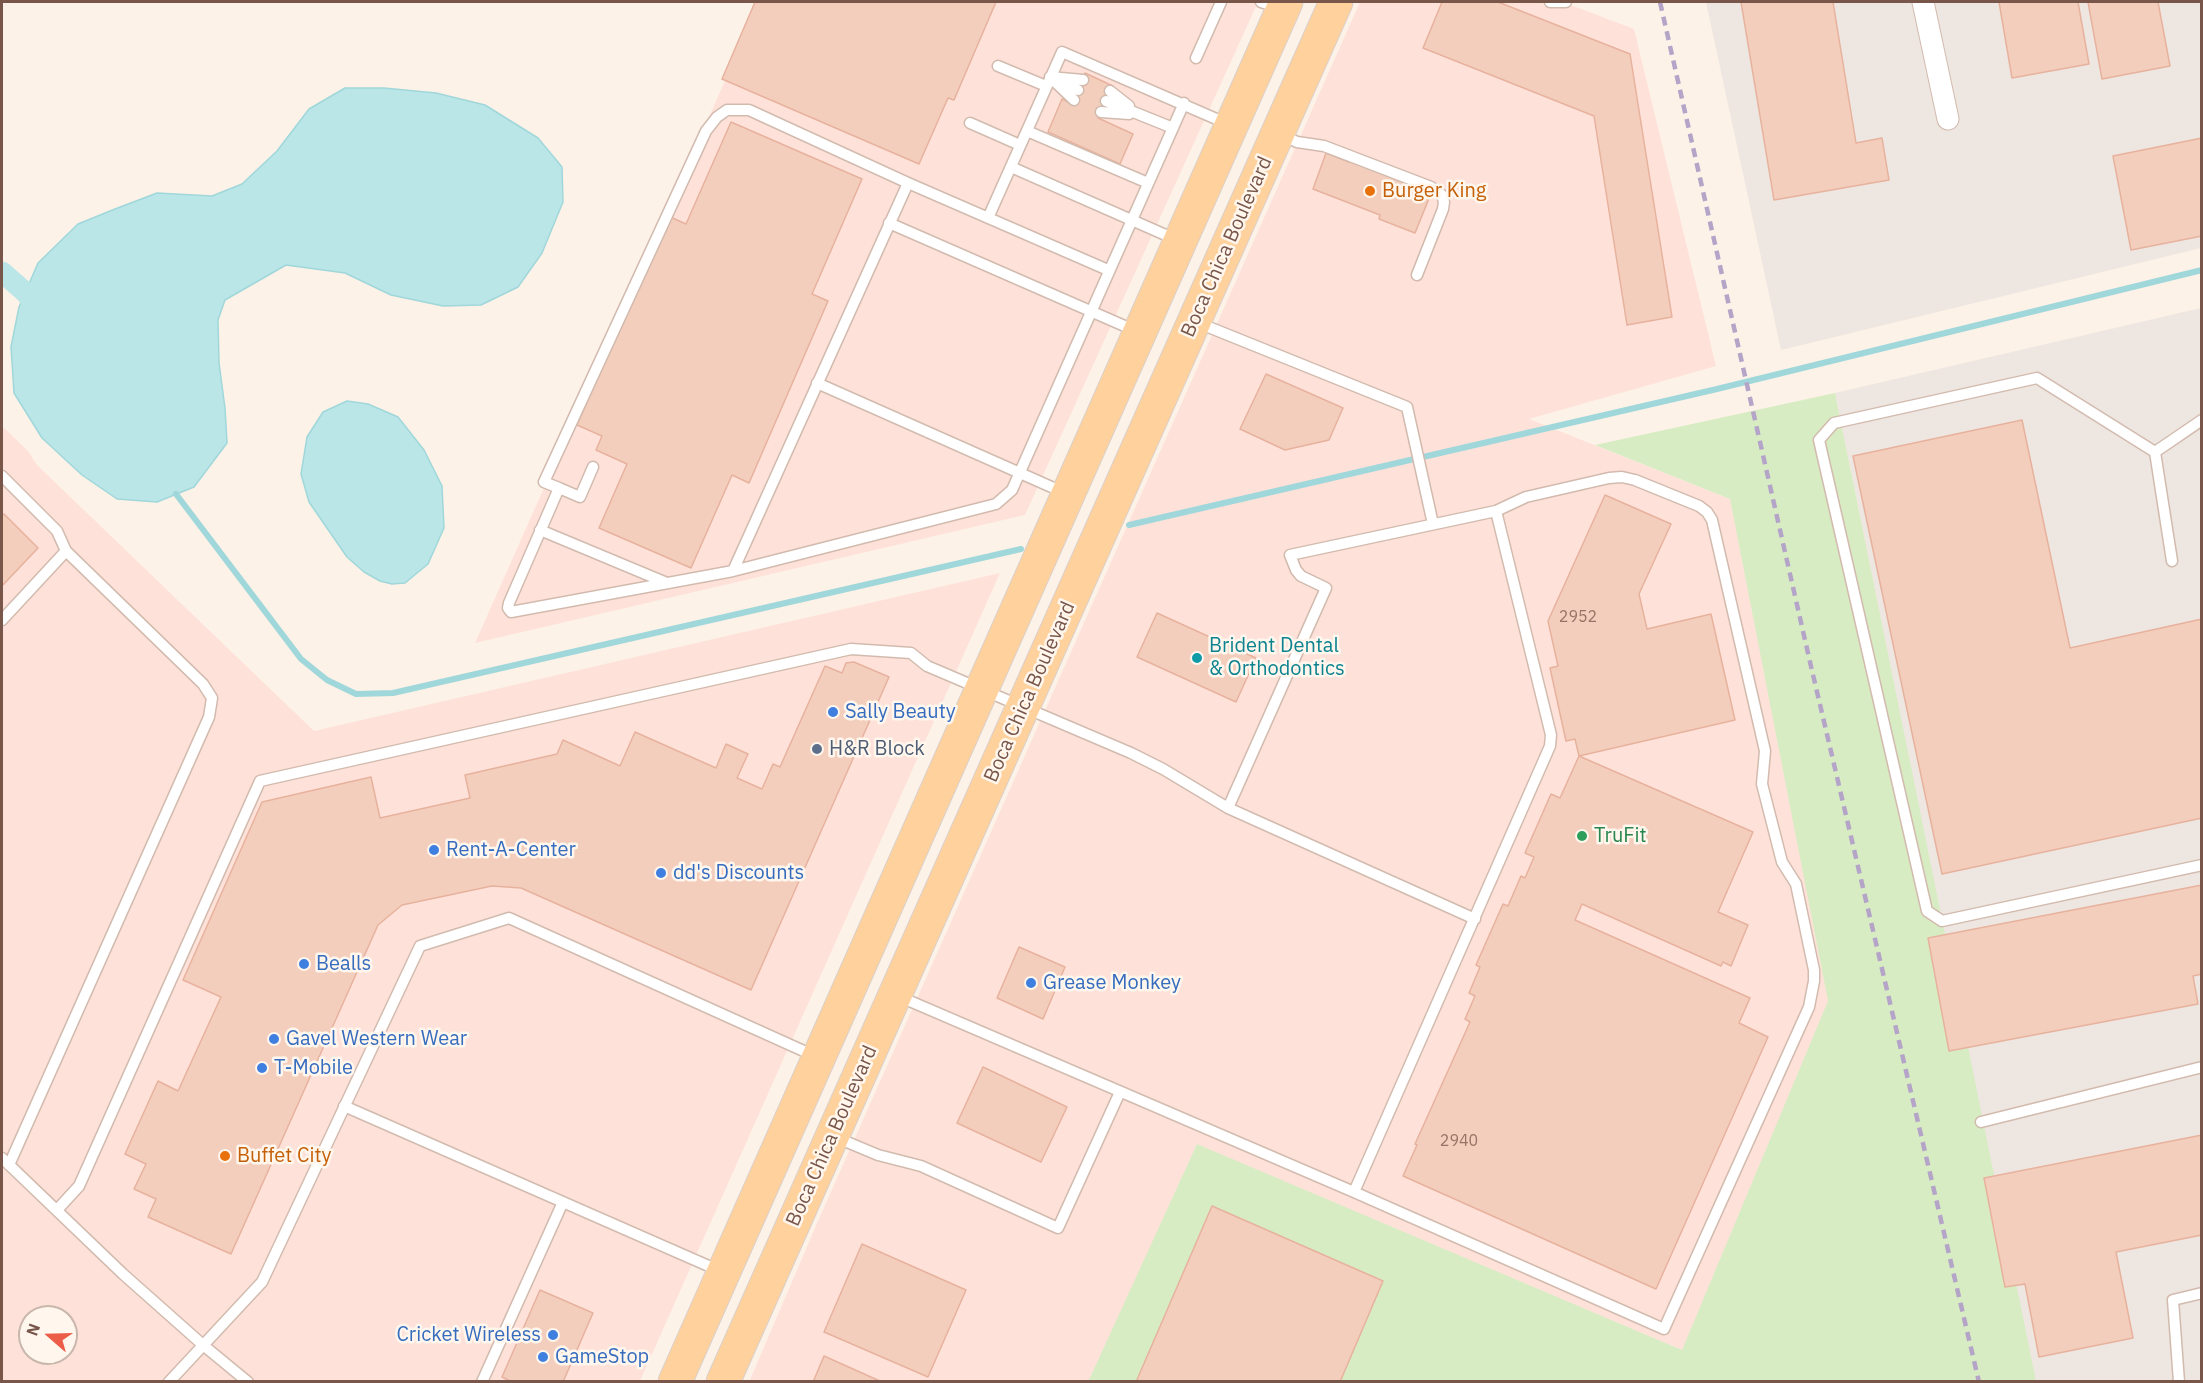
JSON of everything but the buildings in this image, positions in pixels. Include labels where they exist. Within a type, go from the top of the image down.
[{"type":"main road","name":"Boca Chica Boulevard","points":[[723,1382],[1336,2]]},
{"type":"main road","points":[[675,1382],[1231,125],[1277,4]]},
{"type":"street","points":[[1923,2],[1948,118]]},
{"type":"lane","points":[[1196,58],[1221,2]]},
{"type":"lane","points":[[1550,2],[1566,2]]},
{"type":"lane","points":[[988,218],[1062,52],[1231,125]]},
{"type":"lane","points":[[998,66],[1078,90],[1048,82]]},
{"type":"lane","points":[[1108,96],[1142,115],[1173,128]]},
{"type":"lane","points":[[559,488],[509,603],[508,608],[511,612],[733,571],[996,504],[1012,490],[1184,103]]},
{"type":"lane","points":[[593,467],[579,497],[544,482],[706,131],[717,117],[727,110],[749,110],[908,183],[1108,270]]},
{"type":"lane","points":[[1101,112],[1142,115]]},
{"type":"lane","points":[[970,123],[1020,145]]},
{"type":"lane","points":[[1027,131],[1148,183]]},
{"type":"lane","points":[[1277,133],[1297,142],[1324,146],[1431,187],[1442,195],[1443,209],[1417,275]]},
{"type":"lane","points":[[1011,167],[1180,241]]},
{"type":"lane","points":[[733,571],[908,183]]},
{"type":"lane","points":[[889,223],[1139,333]]},
{"type":"lane","points":[[1194,321],[1407,407],[1433,524]]},
{"type":"lane","points":[[2172,561],[2155,452],[2037,378],[1834,423],[1819,440],[1927,911],[1942,921],[2202,865]]},
{"type":"lane","points":[[817,383],[1068,494]]},
{"type":"lane","points":[[2155,452],[2202,420]]},
{"type":"lane","points":[[2,476],[57,531],[66,551],[203,684],[212,698],[209,717],[5,1161],[203,1346],[248,1382]]},
{"type":"lane","points":[[895,995],[1354,1192],[1664,1329],[1813,995],[1814,970],[1796,884],[1782,862],[1762,784],[1765,752],[1712,520],[1707,512],[1699,506],[1622,477],[1594,480],[1526,497],[1496,511],[1290,555],[1301,576],[1326,588],[1228,808]]},
{"type":"lane","points":[[1354,1192],[1547,755],[1551,735],[1496,511]]},
{"type":"lane","points":[[540,530],[668,583]]},
{"type":"lane","points":[[2,620],[66,551]]},
{"type":"lane","points":[[57,1210],[79,1186],[260,781],[851,649],[911,652],[927,666],[1131,753],[1163,769],[1228,808],[1475,919]]},
{"type":"lane","points":[[169,1382],[262,1282],[420,946],[509,918],[818,1058]]},
{"type":"lane","points":[[1981,1122],[2202,1067]]},
{"type":"lane","points":[[832,1135],[878,1155],[921,1166],[1058,1228],[1120,1092]]},
{"type":"lane","points":[[345,1106],[723,1272]]},
{"type":"lane","points":[[482,1382],[563,1202]]},
{"type":"lane","points":[[2179,1382],[2173,1300],[2202,1293]]},
{"type":"shaded area","points":[[760,2],[1258,2],[1025,515],[475,643]]},
{"type":"shaded area","points":[[1360,2],[1563,2],[1634,29],[1716,366],[1529,419],[1730,499],[1847,1005],[1696,1356],[1340,1206],[1088,1381],[749,1382],[818,1221]]},
{"type":"shaded area","points":[[1706,2],[2201,2],[2201,248],[1781,350]]},
{"type":"shaded area","points":[[2201,308],[2201,1381],[2035,1381],[1835,393]]},
{"type":"shaded area","points":[[2,426],[28,451],[37,465],[314,731],[1000,573],[640,1381],[2,1381]]},
{"type":"green space","points":[[1835,393],[2036,1381],[1088,1382],[1197,1144],[1682,1350],[1828,1001],[1730,499],[1595,445]]},
{"type":"water","points":[[345,88],[384,88],[436,93],[485,105],[538,138],[562,167],[563,202],[542,253],[518,287],[481,305],[443,306],[391,295],[345,273],[286,265],[225,300],[218,320],[219,363],[227,443],[194,487],[157,502],[117,499],[82,475],[42,438],[14,393],[11,347],[19,307],[38,263],[78,224],[115,209],[157,193],[212,196],[242,184],[277,151],[309,109]]},
{"type":"water","points":[[347,401],[368,404],[398,417],[424,450],[442,486],[444,528],[428,564],[405,583],[392,584],[380,581],[364,572],[347,557],[309,502],[301,474],[307,437],[323,412]]},
{"type":"waterway","points":[[1129,525],[1717,389],[2202,270]]},
{"type":"waterway","points":[[2,272],[26,293],[42,315]]},
{"type":"waterway","points":[[176,494],[301,659],[327,680],[356,694],[393,693],[1021,549]]},
{"type":"railway","points":[[1660,2],[1810,662],[1979,1382]]},
{"type":"place","name":"Burger King","points":[[1370,191]]},
{"type":"place","name":"Brident Dental & Orthodontics","points":[[1197,658]]},
{"type":"place","name":"Sally Beauty","points":[[833,712]]},
{"type":"place","name":"H&R Block","points":[[817,749]]},
{"type":"place","name":"TruFit","points":[[1582,836]]},
{"type":"place","name":"Rent-A-Center","points":[[434,850]]},
{"type":"place","name":"dd's Discounts","points":[[661,873]]},
{"type":"place","name":"Bealls","points":[[304,964]]},
{"type":"place","name":"Grease Monkey","points":[[1031,983]]},
{"type":"place","name":"Gavel Western Wear","points":[[274,1039]]},
{"type":"place","name":"T-Mobile","points":[[262,1068]]},
{"type":"place","name":"Buffet City","points":[[225,1156]]},
{"type":"place","name":"Cricket Wireless","points":[[553,1335]]},
{"type":"place","name":"GameStop","points":[[543,1357]]}]
